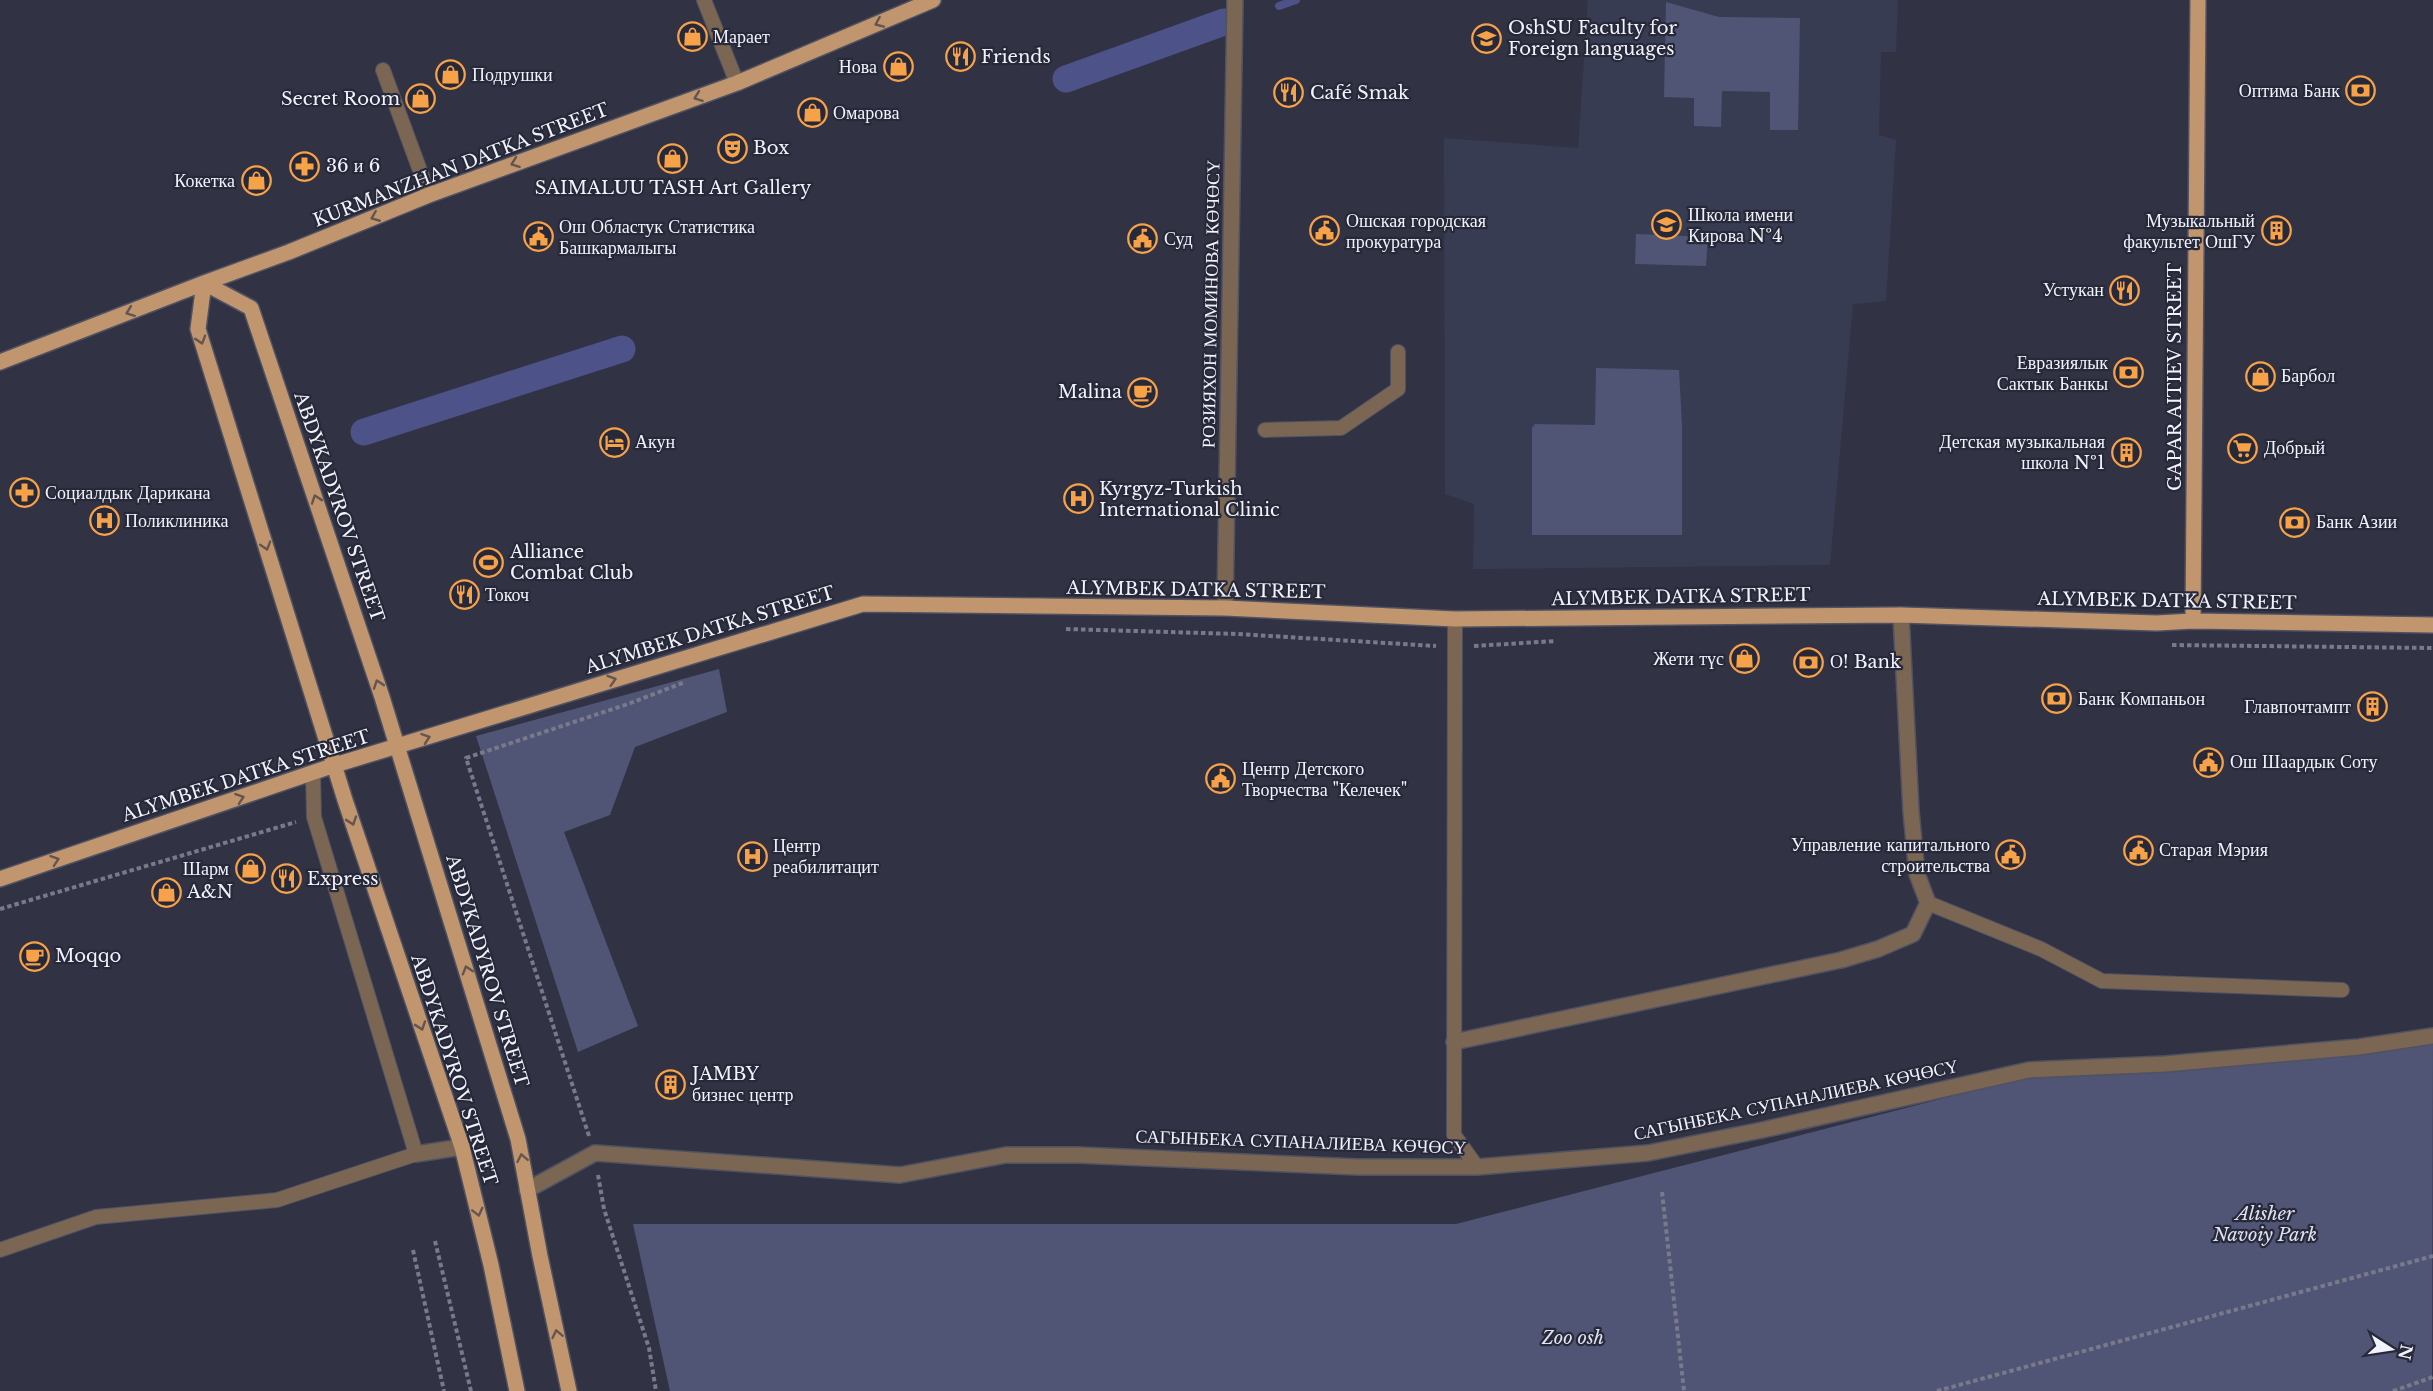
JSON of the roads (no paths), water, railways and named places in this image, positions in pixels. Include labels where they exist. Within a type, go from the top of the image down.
[{"type":"main road","name":"KURMANZHAN DATKA STREET","points":[[0,362],[289,252],[429,195],[736,83],[933,0]]},
{"type":"main road","name":"GAPAR AITIEV STREET","points":[[2193,621],[2198,0]]},
{"type":"main road","name":"ABDYKADYROV STREET","points":[[204,283],[251,308],[398,747],[518,1139],[569,1391]]},
{"type":"main road","points":[[204,283],[198,329],[335,765]]},
{"type":"main road","name":"ALYMBEK DATKA STREET","points":[[0,879],[335,765],[863,604],[1225,608],[1455,619],[1901,615],[2157,623],[2193,621],[2433,625]]},
{"type":"main road","name":"ABDYKADYROV STREET","points":[[335,765],[462,1147],[491,1265],[517,1391]]},
{"type":"street","name":"РОЗИЯХОН МОМИНОВА КӨЧӨСҮ","points":[[1225,608],[1235,0]]},
{"type":"street","points":[[1454,1042],[1841,960],[1878,949],[1913,934],[1928,903],[1917,874],[1911,811],[1901,615]]},
{"type":"street","name":"САГЫНБЕКА СУПАНАЛИЕВА КӨЧӨСҮ","points":[[527,1190],[595,1153],[900,1175],[1006,1155],[1077,1155],[1358,1167],[1477,1167],[1648,1153],[2029,1070],[2165,1064],[2359,1047],[2433,1036]]},
{"type":"street","points":[[416,1154],[462,1147]]},
{"type":"lane","points":[[704,0],[736,83]]},
{"type":"lane","points":[[383,70],[429,195]]},
{"type":"lane","points":[[1265,430],[1341,428],[1398,388],[1398,352]]},
{"type":"lane","points":[[1455,619],[1454,1135],[1477,1167]]},
{"type":"lane","points":[[0,1250],[96,1217],[277,1200],[416,1154],[314,817],[314,773]]},
{"type":"lane","points":[[1928,903],[2041,949],[2102,981],[2342,990]]},
{"type":"waterway","points":[[1279,6],[1296,0]]},
{"type":"waterway","points":[[1066,79],[1224,22]]},
{"type":"waterway","points":[[364,432],[622,349]]},
{"type":"place","name":"Марает","points":[[692,37]]},
{"type":"place","name":"OshSU Faculty for Foreign languages","points":[[1487,38]]},
{"type":"place","name":"Friends","points":[[960,57]]},
{"type":"place","name":"Нова","points":[[898,67]]},
{"type":"place","name":"Подрушки","points":[[451,75]]},
{"type":"place","name":"Оптима Банк","points":[[2361,91]]},
{"type":"place","name":"Café Smak","points":[[1289,93]]},
{"type":"place","name":"Secret Room","points":[[421,99]]},
{"type":"place","name":"Омарова","points":[[812,113]]},
{"type":"place","name":"Box","points":[[732,148]]},
{"type":"place","name":"SAIMALUU TASH Art Gallery","points":[[673,159]]},
{"type":"place","name":"36 и 6","points":[[305,166]]},
{"type":"place","name":"Кокетка","points":[[256,181]]},
{"type":"place","name":"Школа имени Кирова №4","points":[[1667,225]]},
{"type":"place","name":"Ошская городская прокуратура","points":[[1325,231]]},
{"type":"place","name":"Музыкальный факультет ОшГУ","points":[[2276,231]]},
{"type":"place","name":"Ош Областук Статистика Башкармалыгы","points":[[538,237]]},
{"type":"place","name":"Суд","points":[[1143,239]]},
{"type":"place","name":"Устукан","points":[[2125,290]]},
{"type":"place","name":"Евразиялык Сактык Банкы","points":[[2129,373]]},
{"type":"place","name":"Барбол","points":[[2260,376]]},
{"type":"place","name":"Malina","points":[[1143,392]]},
{"type":"place","name":"Акун","points":[[614,442]]},
{"type":"place","name":"Добрый","points":[[2243,448]]},
{"type":"place","name":"Детская музыкальная школа №1","points":[[2126,452]]},
{"type":"place","name":"Социалдык Дарикана","points":[[24,493]]},
{"type":"place","name":"Kyrgyz-Turkish International Clinic","points":[[1078,499]]},
{"type":"place","name":"Поликлиника","points":[[104,521]]},
{"type":"place","name":"Банк Азии","points":[[2295,522]]},
{"type":"place","name":"Alliance Combat Club","points":[[489,562]]},
{"type":"place","name":"Токоч","points":[[464,595]]},
{"type":"place","name":"Жети түс","points":[[1745,659]]},
{"type":"place","name":"О! Bank","points":[[1809,662]]},
{"type":"place","name":"Банк Компаньон","points":[[2057,699]]},
{"type":"place","name":"Главпочтампт","points":[[2372,707]]},
{"type":"place","name":"Ош Шаардык Соту","points":[[2209,762]]},
{"type":"place","name":"Центр Детского Творчества \"Келечек\"","points":[[1221,779]]},
{"type":"place","name":"Старая Мэрия","points":[[2138,850]]},
{"type":"place","name":"Управление капитального строительства","points":[[2011,855]]},
{"type":"place","name":"Центр реабилитацит","points":[[752,856]]},
{"type":"place","name":"Шарм","points":[[250,869]]},
{"type":"place","name":"Express","points":[[286,879]]},
{"type":"place","name":"A&N","points":[[166,892]]},
{"type":"place","name":"Moqqo","points":[[34,956]]},
{"type":"place","name":"JAMBY бизнес центр","points":[[671,1084]]},
{"type":"park label","name":"Alisher Navoiy Park","points":[[2265,1224]]},
{"type":"park label","name":"Zoo osh","points":[[1573,1338]]}]
